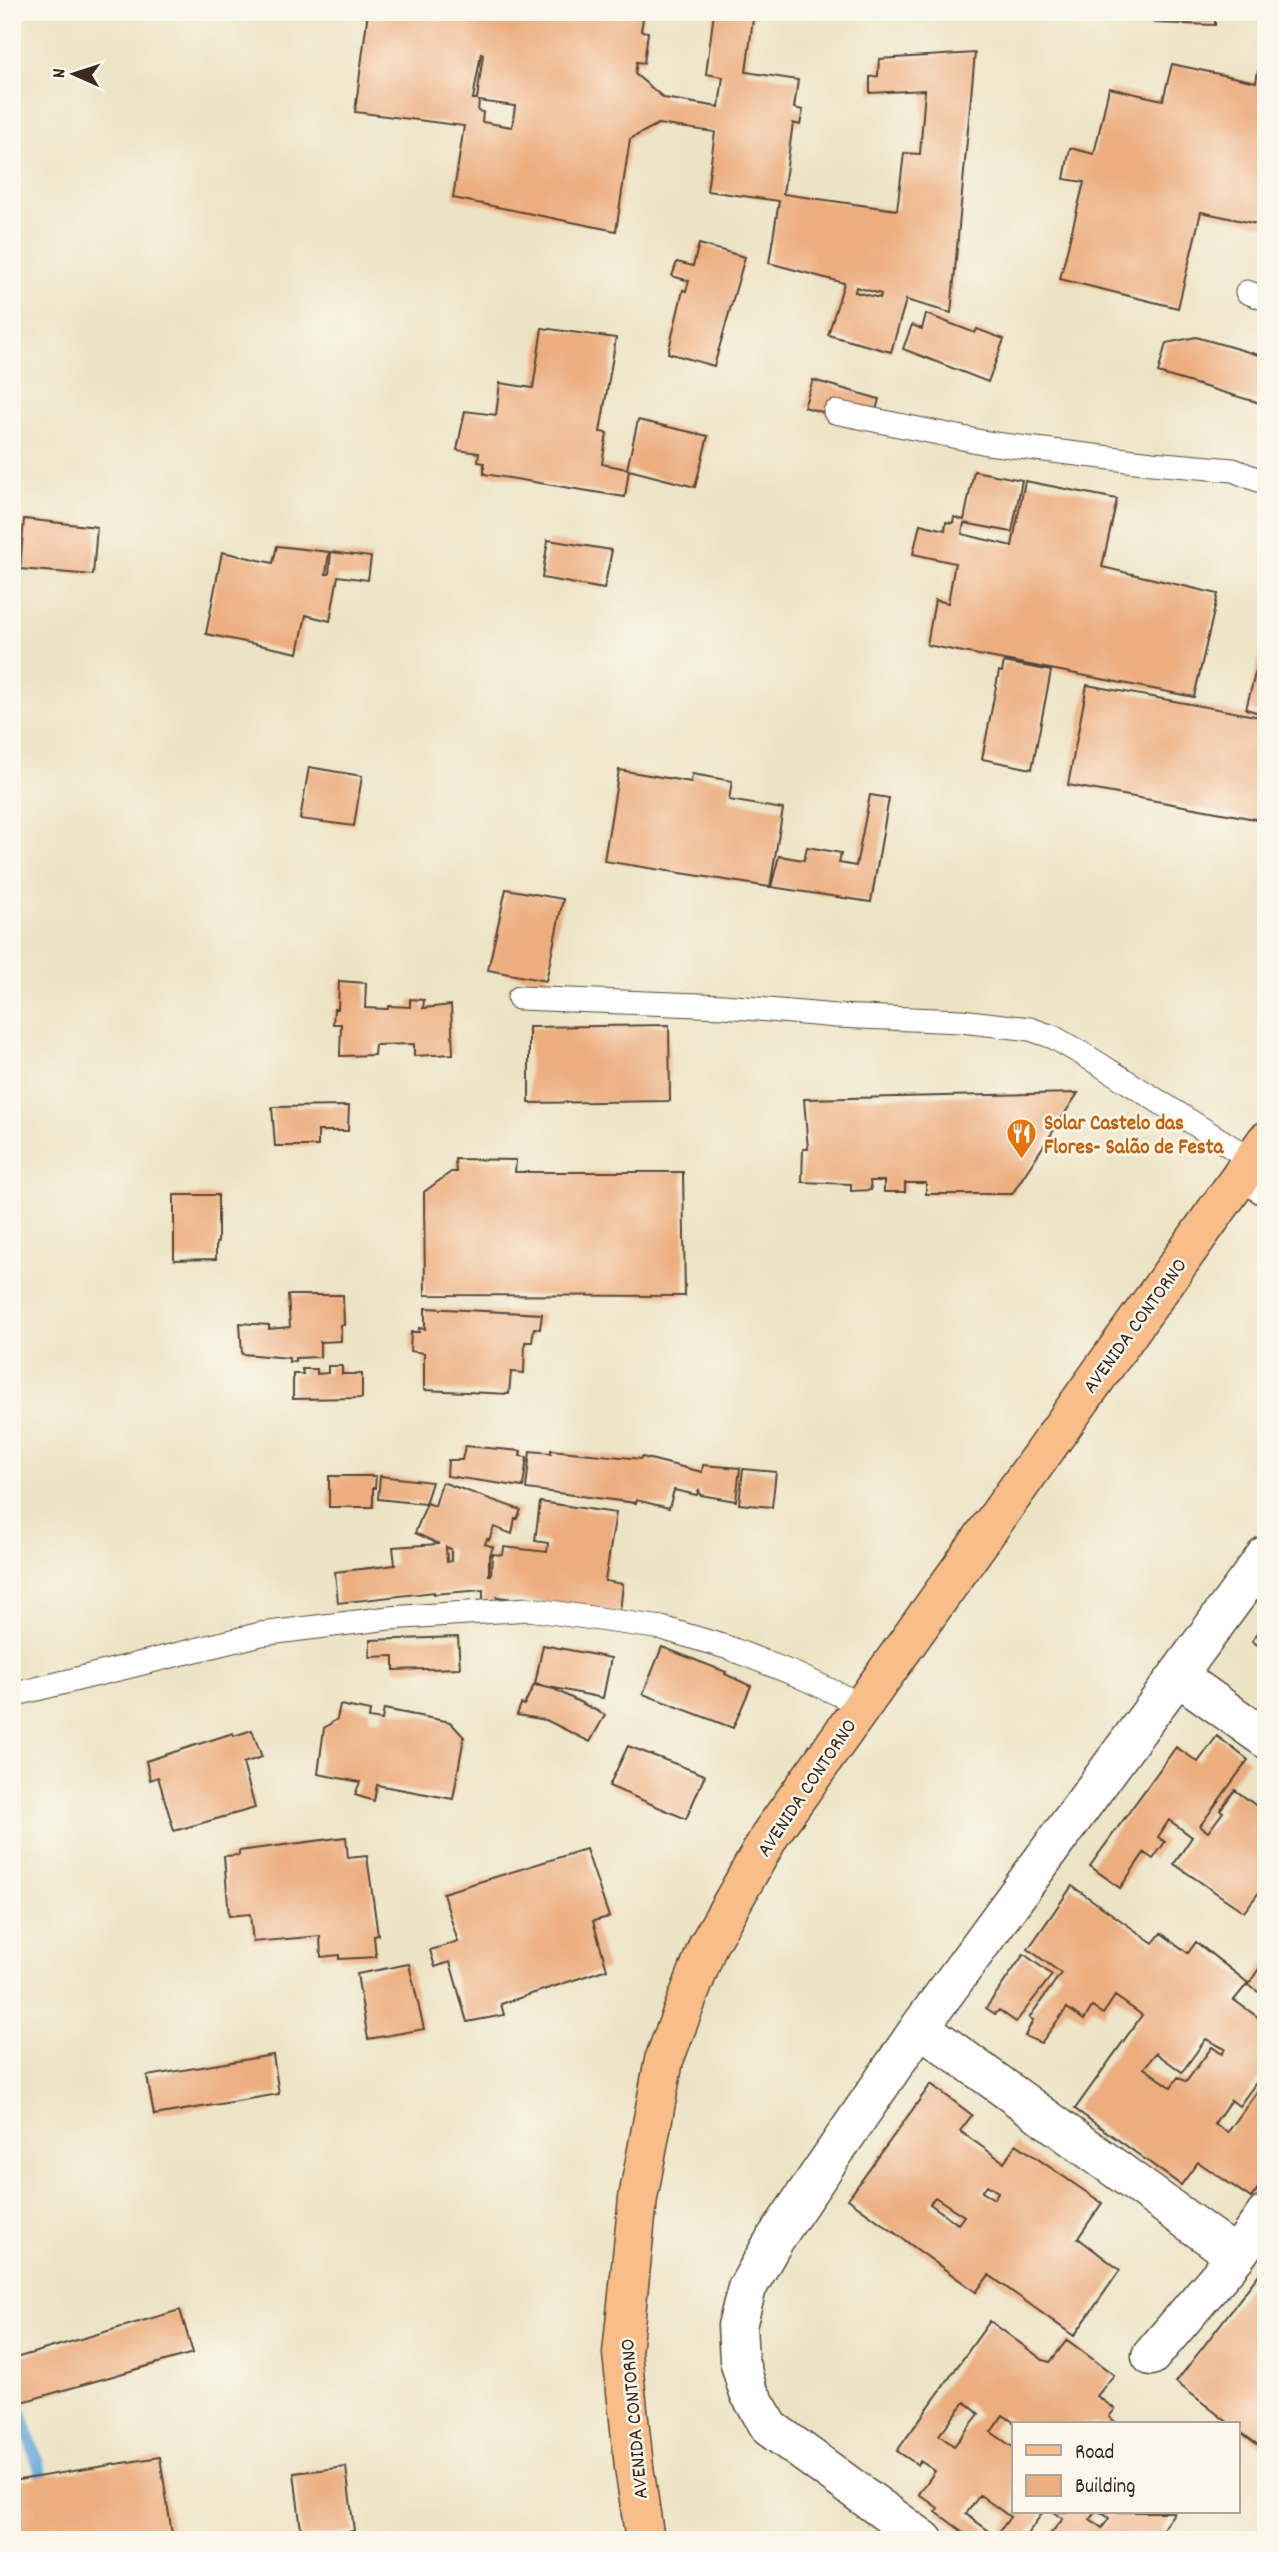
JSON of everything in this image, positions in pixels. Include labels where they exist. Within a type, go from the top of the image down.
[{"type":"main road","name":"AVENIDA CONTORNO","points":[[645,2540],[634,2468],[622,2353],[638,2198],[664,2060],[708,1945],[772,1832],[1257,1164]]},
{"type":"street","points":[[923,2540],[770,2428],[748,2391],[739,2360],[737,2326],[747,2288],[775,2239],[920,2027],[1266,1555]]},
{"type":"street","points":[[1178,1676],[1266,1739]]},
{"type":"street","points":[[920,2027],[1236,2256]]},
{"type":"street","points":[[1151,2356],[1236,2256],[1266,2214]]},
{"type":"lane","points":[[835,412],[987,443],[1233,470],[1266,483]]},
{"type":"lane","points":[[519,998],[724,1006],[836,1016],[961,1021],[1030,1029],[1063,1042],[1257,1164]]},
{"type":"lane","points":[[12,1695],[261,1634],[402,1617],[529,1609],[662,1628],[729,1648],[862,1705]]},
{"type":"building","points":[[368,12],[445,12],[444,18],[456,19],[456,12],[644,12],[641,31],[648,32],[644,63],[637,62],[635,74],[664,98],[719,107],[723,77],[706,74],[714,12],[754,12],[746,72],[798,80],[794,108],[803,110],[800,125],[793,123],[783,194],[897,210],[904,153],[920,154],[925,90],[870,93],[870,77],[878,76],[879,59],[975,53],[951,313],[906,300],[891,352],[828,335],[844,283],[769,263],[779,201],[707,191],[715,132],[658,124],[630,139],[616,231],[453,198],[464,126],[355,112]],"holes":[[[481,53],[477,99],[473,99]],[[479,101],[515,106],[512,127],[482,122],[483,112],[478,111]],[[856,287],[881,294],[880,298],[855,292]]]},
{"type":"building","points":[[1154,12],[1215,12],[1215,25],[1155,23]]},
{"type":"building","points":[[1172,64],[1256,82],[1258,71],[1266,73],[1266,226],[1201,212],[1178,308],[1060,279],[1084,182],[1064,179],[1070,148],[1094,154],[1109,88],[1163,100]]},
{"type":"building","points":[[699,244],[745,257],[714,366],[668,353],[683,290],[686,291],[689,281],[672,276],[677,262],[693,266]]},
{"type":"building","points":[[926,314],[975,333],[977,329],[1004,339],[988,382],[903,349],[912,325],[922,329]]},
{"type":"building","points":[[542,328],[616,338],[600,432],[607,433],[602,464],[627,469],[638,420],[708,436],[695,487],[629,470],[625,497],[484,474],[484,463],[478,462],[479,453],[457,450],[465,411],[496,415],[500,383],[533,388]]},
{"type":"building","points":[[1196,337],[1266,357],[1266,405],[1158,373],[1166,343]]},
{"type":"building","points":[[813,380],[879,399],[872,426],[804,407]]},
{"type":"building","points":[[974,471],[1022,480],[1012,532],[964,523],[962,534],[1012,546],[1025,481],[1117,499],[1102,567],[1218,594],[1194,697],[927,645],[935,600],[948,603],[955,563],[913,554],[920,524],[945,530],[946,522],[953,523],[954,517],[964,520]]},
{"type":"building","points":[[24,519],[97,527],[93,575],[20,569]]},
{"type":"building","points":[[548,540],[612,550],[604,589],[542,578]]},
{"type":"building","points":[[277,546],[329,552],[326,574],[329,574],[331,552],[371,557],[368,580],[338,576],[330,621],[306,615],[298,653],[206,634],[222,552],[273,563]]},
{"type":"building","points":[[1266,635],[1266,715],[1246,709]]},
{"type":"building","points":[[1004,662],[1051,671],[1032,769],[982,759],[999,671],[1002,672]]},
{"type":"building","points":[[1087,685],[1266,718],[1266,821],[1068,785]]},
{"type":"building","points":[[309,767],[362,776],[354,826],[300,819]]},
{"type":"building","points":[[619,770],[691,782],[692,774],[732,781],[729,800],[783,809],[770,887],[604,861]]},
{"type":"building","points":[[870,795],[889,798],[871,902],[771,887],[779,856],[804,860],[807,847],[841,853],[839,863],[856,866]]},
{"type":"building","points":[[506,889],[563,899],[546,981],[488,970]]},
{"type":"building","points":[[339,981],[366,983],[365,1008],[410,1007],[410,999],[424,1000],[423,1008],[451,1005],[453,1054],[414,1056],[414,1044],[375,1045],[374,1055],[340,1056],[341,1024],[333,1024],[334,1009],[338,1009]]},
{"type":"building","points":[[669,1025],[670,1101],[529,1103],[529,1027]]},
{"type":"building","points":[[1078,1093],[1012,1194],[926,1194],[926,1183],[905,1183],[905,1192],[884,1192],[884,1181],[870,1181],[871,1190],[851,1191],[851,1184],[802,1182],[803,1149],[808,1149],[804,1099]]},
{"type":"building","points":[[349,1106],[348,1131],[318,1131],[318,1146],[275,1146],[272,1107]]},
{"type":"building","points":[[455,1159],[516,1160],[515,1172],[683,1172],[685,1296],[425,1295],[424,1192],[451,1172],[456,1172]]},
{"type":"building","points":[[174,1195],[218,1195],[216,1259],[174,1260]]},
{"type":"building","points":[[288,1295],[343,1295],[344,1325],[341,1325],[341,1341],[320,1342],[320,1357],[295,1358],[295,1361],[289,1362],[289,1358],[242,1354],[240,1323],[269,1325],[269,1329],[290,1327]]},
{"type":"building","points":[[425,1308],[542,1314],[540,1329],[534,1328],[532,1342],[525,1342],[524,1373],[511,1372],[509,1394],[424,1390],[424,1353],[410,1351],[411,1332],[419,1332],[419,1328],[425,1329]]},
{"type":"building","points":[[328,1366],[342,1366],[342,1374],[362,1374],[362,1398],[293,1399],[293,1374],[303,1374],[302,1369],[317,1369],[317,1374],[328,1373]]},
{"type":"building","points":[[465,1446],[521,1451],[520,1456],[527,1457],[523,1487],[447,1476],[448,1460],[462,1460]]},
{"type":"building","points":[[551,1450],[642,1457],[702,1472],[703,1465],[740,1468],[736,1501],[700,1495],[699,1489],[697,1495],[674,1490],[669,1508],[636,1500],[636,1503],[526,1489],[530,1451],[551,1453]]},
{"type":"building","points":[[743,1469],[776,1472],[772,1507],[739,1504]]},
{"type":"building","points":[[329,1476],[376,1476],[373,1507],[329,1507]]},
{"type":"building","points":[[380,1476],[432,1482],[425,1504],[378,1499]]},
{"type":"building","points":[[442,1482],[521,1510],[517,1519],[515,1518],[512,1534],[494,1527],[489,1540],[487,1539],[485,1544],[493,1547],[489,1558],[489,1575],[492,1554],[503,1555],[504,1547],[547,1552],[548,1543],[535,1541],[540,1502],[616,1513],[605,1581],[623,1584],[620,1612],[497,1597],[497,1604],[483,1604],[483,1590],[434,1592],[338,1603],[335,1572],[395,1565],[393,1547],[439,1544],[415,1533],[427,1503],[435,1506]],"holes":[[[446,1547],[451,1549],[451,1561],[447,1562]]]},
{"type":"building","points":[[1266,1622],[1266,1651],[1252,1641]]},
{"type":"building","points":[[458,1637],[460,1668],[394,1670],[394,1656],[370,1657],[370,1640]]},
{"type":"building","points":[[543,1645],[611,1658],[603,1698],[535,1684]]},
{"type":"building","points":[[662,1647],[726,1672],[725,1674],[751,1686],[733,1728],[643,1694]]},
{"type":"building","points":[[534,1685],[554,1689],[605,1715],[590,1742],[546,1720],[517,1715]]},
{"type":"building","points":[[340,1705],[370,1711],[369,1718],[382,1720],[384,1709],[450,1722],[464,1737],[453,1799],[377,1785],[374,1801],[355,1795],[360,1782],[318,1774],[324,1728],[337,1719]]},
{"type":"building","points":[[252,1730],[262,1757],[243,1763],[255,1808],[174,1831],[158,1777],[150,1780],[146,1761],[233,1733],[234,1736]]},
{"type":"building","points":[[1217,1736],[1248,1760],[1200,1826],[1208,1832],[1235,1790],[1266,1813],[1266,1895],[1260,1891],[1244,1912],[1174,1864],[1192,1837],[1169,1820],[1158,1837],[1165,1842],[1153,1859],[1144,1853],[1120,1888],[1090,1866],[1176,1747],[1198,1762]]},
{"type":"building","points":[[628,1746],[705,1775],[686,1819],[609,1786]]},
{"type":"building","points":[[346,1837],[348,1858],[367,1856],[378,1935],[374,1936],[376,1957],[321,1957],[320,1936],[253,1942],[250,1914],[229,1916],[224,1856],[239,1855],[239,1851]]},
{"type":"building","points":[[586,1849],[609,1917],[593,1921],[607,1969],[501,2004],[504,2015],[467,2022],[450,1962],[435,1967],[430,1950],[458,1942],[443,1893]]},
{"type":"building","points":[[1072,1886],[1153,1943],[1161,1933],[1188,1953],[1196,1942],[1248,1983],[1234,2000],[1266,2023],[1266,2069],[1239,2106],[1231,2100],[1214,2124],[1228,2132],[1266,2079],[1266,2177],[1251,2198],[1198,2162],[1181,2185],[1075,2109],[1142,2015],[1115,1996],[1103,2014],[1092,2007],[1084,2020],[1067,2008],[1041,2043],[1025,2036],[1033,2020],[1029,2018],[1061,1973],[1028,1949]],"holes":[[[1206,2039],[1225,2049],[1222,2054],[1212,2047],[1186,2082],[1178,2077],[1171,2087],[1144,2068],[1156,2053],[1182,2072]]]},
{"type":"building","points":[[1024,1954],[1052,1975],[1016,2022],[999,2010],[995,2014],[986,2008]]},
{"type":"building","points":[[1266,1958],[1266,1997],[1248,1985]]},
{"type":"building","points":[[409,1964],[424,2029],[368,2039],[357,1974]]},
{"type":"building","points":[[273,2055],[279,2094],[154,2115],[147,2076]]},
{"type":"building","points":[[931,2084],[972,2115],[960,2131],[988,2151],[1004,2162],[1016,2144],[1102,2203],[1078,2238],[1120,2270],[1074,2336],[989,2275],[976,2292],[848,2199]],"holes":[[[987,2185],[998,2192],[994,2199],[982,2192]],[[935,2197],[964,2216],[958,2224],[930,2204]]]},
{"type":"building","points":[[1266,2265],[1266,2451],[1240,2432],[1240,2422],[1227,2422],[1176,2382]]},
{"type":"building","points":[[180,2310],[193,2353],[12,2405],[12,2359]]},
{"type":"building","points":[[990,2321],[1043,2360],[1050,2362],[1067,2340],[1114,2375],[1097,2396],[1115,2409],[1109,2417],[1115,2422],[1013,2422],[1003,2415],[991,2432],[1012,2447],[1012,2514],[1042,2514],[1023,2540],[974,2540],[936,2512],[938,2508],[919,2494],[935,2471],[920,2461],[918,2465],[897,2451]],"holes":[[[965,2402],[979,2414],[954,2446],[939,2435]],[[980,2495],[1010,2517],[996,2536],[966,2514]]]},
{"type":"building","points":[[160,2457],[173,2540],[12,2540],[12,2481]]},
{"type":"building","points":[[346,2467],[354,2531],[302,2538],[294,2473]]},
{"type":"building","points":[[1056,2514],[1094,2514],[1090,2519],[1102,2528],[1109,2518],[1103,2514],[1173,2514],[1162,2530],[1174,2540],[1045,2540],[1063,2519]]},
{"type":"waterway","points":[[13,2388],[47,2491]]},
{"type":"place","name":"Solar Castelo das Flores- Salão de Festa","points":[[1021,1161]]}]
